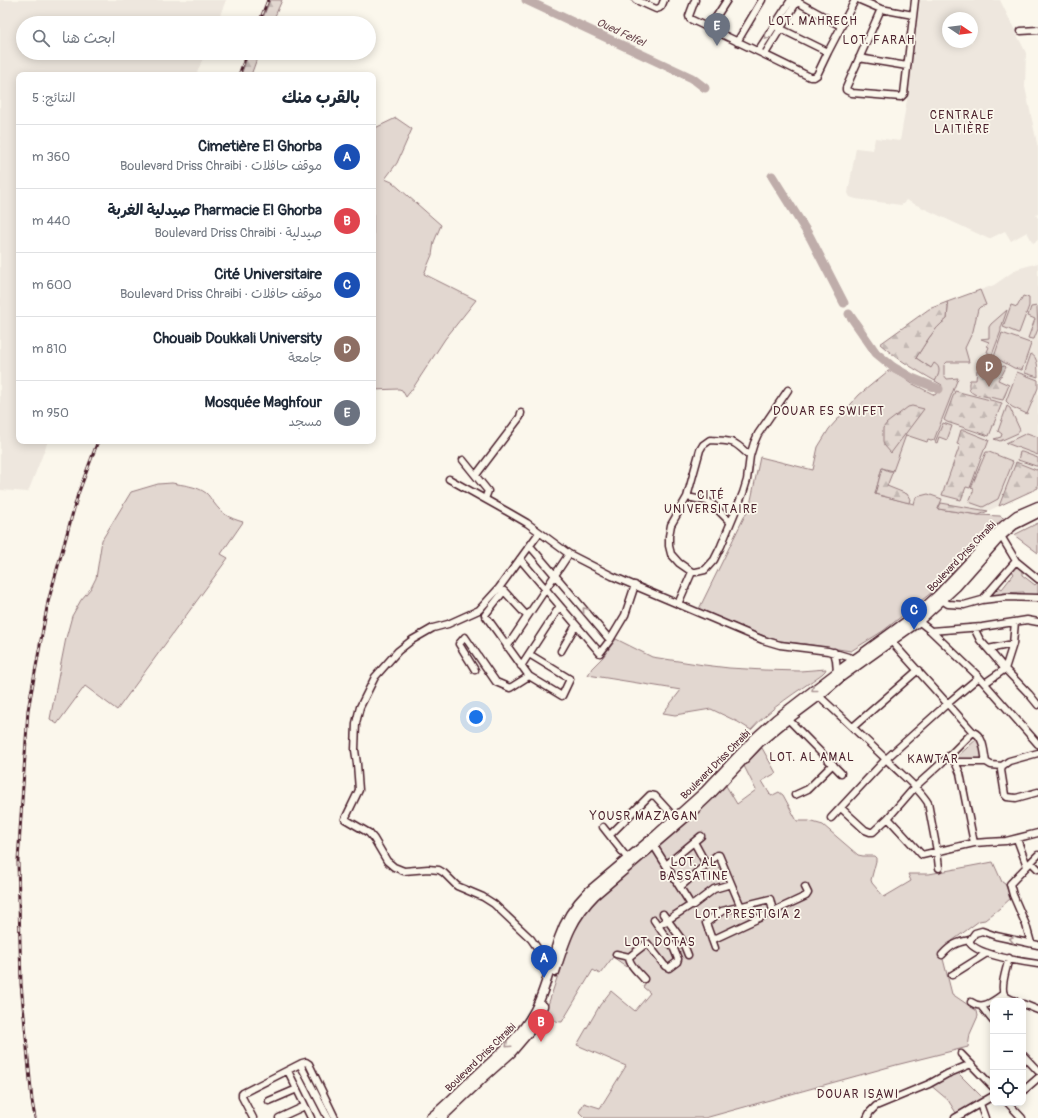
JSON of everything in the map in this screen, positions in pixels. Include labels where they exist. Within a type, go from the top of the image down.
[{"type":"main road","name":"Boulevard Driss Chraibi","points":[[434,1118],[519,1034],[528,1022],[536,1009],[551,965],[570,927],[585,905],[654,846],[707,793],[754,739],[787,710],[837,672],[855,659],[920,619],[938,595],[1003,526],[1009,517],[1038,506]]},
{"type":"main road","name":"Boulevard Driss Chraibi","points":[[717,782],[760,742],[788,719],[819,696],[841,677],[891,642],[942,600],[1001,536],[1014,525],[1038,513]]},
{"type":"main road","name":"Boulevard Driss Chraibi","points":[[434,1118],[506,1058],[535,1023],[544,1004],[564,928],[571,913],[579,902],[588,892],[675,818],[707,793]]},
{"type":"street","points":[[636,0],[656,9],[662,6],[664,0]]},
{"type":"street","points":[[695,0],[689,17],[690,19],[810,77],[817,75],[855,0]]},
{"type":"street","points":[[709,28],[727,0]]},
{"type":"street","points":[[737,42],[762,0]]},
{"type":"street","points":[[758,51],[777,28],[795,0],[841,26]]},
{"type":"street","points":[[860,0],[881,9],[914,15]]},
{"type":"street","points":[[881,9],[846,85],[846,90],[848,92],[901,97],[903,96],[916,0]]},
{"type":"street","points":[[777,28],[828,52]]},
{"type":"street","points":[[765,54],[777,28]]},
{"type":"street","points":[[1021,30],[1038,30]]},
{"type":"street","points":[[859,58],[907,66]]},
{"type":"street","points":[[750,456],[733,442],[710,440],[706,442],[700,450],[687,497],[671,525],[668,546],[671,554],[676,560],[692,572],[705,570],[714,560],[743,493],[754,443],[758,434],[788,390]]},
{"type":"street","points":[[476,475],[520,417],[521,413]]},
{"type":"street","points":[[463,460],[488,491],[485,499]]},
{"type":"street","points":[[449,479],[508,512],[569,554],[612,576],[763,640],[780,645],[834,652],[855,659]]},
{"type":"street","points":[[687,497],[714,504],[730,522]]},
{"type":"street","points":[[540,533],[500,588],[479,610],[448,624],[433,628],[412,640],[398,651],[375,677],[360,707],[356,723],[355,750],[359,790],[345,819],[369,834],[374,839],[387,861],[394,867],[404,871],[428,869],[439,870],[457,886],[483,897],[494,904],[531,940],[547,962],[551,965]]},
{"type":"street","points":[[1001,536],[1016,561],[1038,579]]},
{"type":"street","points":[[530,546],[610,640]]},
{"type":"street","points":[[507,646],[569,554]]},
{"type":"street","points":[[520,559],[600,653],[610,640],[625,615],[635,585]]},
{"type":"street","points":[[982,600],[1016,561]]},
{"type":"street","points":[[678,604],[692,572]]},
{"type":"street","points":[[527,616],[504,591],[485,616],[529,676],[562,696],[570,679],[529,654]]},
{"type":"street","points":[[942,600],[948,604],[964,605],[982,600],[1007,597],[1038,598]]},
{"type":"street","points":[[521,666],[560,606]]},
{"type":"street","points":[[920,619],[985,683],[1037,740]]},
{"type":"street","points":[[931,631],[982,627],[1027,620],[1038,622]]},
{"type":"street","points":[[985,683],[1004,669],[1013,644],[1015,622]]},
{"type":"street","points":[[561,651],[576,625]]},
{"type":"street","points":[[976,632],[980,640],[1004,669],[1038,705]]},
{"type":"street","points":[[475,670],[459,644],[464,638],[496,682],[510,688],[529,676]]},
{"type":"street","points":[[891,642],[973,732],[979,736],[986,762]]},
{"type":"street","points":[[988,649],[1013,644]]},
{"type":"street","points":[[834,652],[837,672]]},
{"type":"street","points":[[853,727],[918,670]]},
{"type":"street","points":[[830,818],[886,759],[979,677]]},
{"type":"street","points":[[1029,694],[1038,698]]},
{"type":"street","points":[[819,696],[915,787],[928,803],[939,868]]},
{"type":"street","points":[[788,719],[841,773]]},
{"type":"street","points":[[841,808],[865,830],[870,832],[876,829],[888,818],[915,787],[973,732]]},
{"type":"street","points":[[955,762],[986,762],[991,765],[1002,766],[1009,761],[1038,753]]},
{"type":"street","points":[[948,757],[955,762],[960,773],[974,843]]},
{"type":"street","points":[[795,795],[808,789],[833,764]]},
{"type":"street","points":[[1002,766],[1005,795],[1007,797],[1016,798],[1038,792]]},
{"type":"street","points":[[610,835],[650,795],[655,796],[675,818]]},
{"type":"street","points":[[888,818],[922,855],[974,843],[1018,839],[1038,833]]},
{"type":"street","points":[[604,826],[628,859]]},
{"type":"street","points":[[666,865],[701,836]]},
{"type":"street","points":[[1018,839],[1029,864],[1038,869]]},
{"type":"street","points":[[694,842],[706,864]]},
{"type":"street","points":[[654,846],[691,905]]},
{"type":"street","points":[[680,887],[706,864],[719,855],[741,907]]},
{"type":"street","points":[[1031,943],[1026,925],[1013,895],[1010,884],[1038,855]]},
{"type":"street","points":[[658,926],[693,905],[714,889],[731,884]]},
{"type":"street","points":[[712,940],[806,896],[808,891],[805,887]]},
{"type":"street","points":[[714,948],[706,923],[722,911],[770,899],[773,911]]},
{"type":"street","points":[[663,914],[682,940],[688,955]]},
{"type":"street","points":[[628,957],[646,943],[665,966],[669,968],[677,962],[678,959],[674,949],[654,920]]},
{"type":"street","points":[[942,955],[949,947],[960,941],[970,940],[975,933],[982,931],[996,936],[1038,944]]},
{"type":"street","points":[[970,940],[970,944],[972,946],[988,953],[1038,964]]},
{"type":"street","points":[[952,975],[988,953]]},
{"type":"street","points":[[616,954],[628,957]]},
{"type":"street","points":[[628,957],[630,963],[644,979]]},
{"type":"street","points":[[1008,998],[1004,994],[1003,988],[1009,958]]},
{"type":"street","points":[[972,1002],[976,1005],[984,1006],[1004,994]]},
{"type":"street","points":[[1026,1005],[1038,1010]]},
{"type":"street","points":[[981,1006],[990,1017]]},
{"type":"street","points":[[961,1054],[990,1084]]},
{"type":"street","points":[[1026,1057],[1038,1071]]},
{"type":"street","points":[[253,1118],[242,1097],[242,1094],[306,1062],[309,1064],[335,1118]]},
{"type":"street","points":[[300,1064],[328,1118]]},
{"type":"street","points":[[867,1118],[876,1106],[929,1084],[947,1074],[971,1064]]},
{"type":"street","points":[[288,1071],[311,1118]]},
{"type":"street","points":[[1026,1088],[1038,1078]]},
{"type":"street","points":[[269,1101],[297,1089]]},
{"type":"street","points":[[956,1118],[990,1098]]},
{"type":"street","points":[[980,1104],[985,1118]]},
{"type":"street","points":[[279,1118],[305,1106]]},
{"type":"street","points":[[1012,1106],[1022,1118]]},
{"type":"shaded area","points":[[0,0],[226,0],[220,16],[16,16],[16,60],[202,60],[197,72],[16,72],[16,444],[47,444],[28,492],[0,490]]},
{"type":"shaded area","name":"CENTRALE LAITIÈRE","points":[[920,0],[1000,0],[1026,53],[1025,87],[1038,148],[1038,214],[1036,215],[1038,218],[1038,240],[1033,243],[1027,232],[1011,241],[1005,231],[989,239],[906,200],[901,205],[850,197],[848,193],[856,148],[873,150],[875,138],[900,141],[910,82]]},
{"type":"shaded area","points":[[1038,263],[1038,488],[979,515],[933,509],[875,494],[884,462],[942,385],[907,364],[880,344],[929,309],[994,285],[1017,269]]},
{"type":"green space","points":[[270,0],[282,0],[275,16],[264,16]]},
{"type":"green space","points":[[246,60],[256,60],[252,72],[242,72]]},
{"type":"green space","points":[[396,118],[412,129],[397,163],[385,179],[392,182],[441,225],[434,242],[432,255],[424,274],[476,300],[445,339],[406,397],[402,390],[399,389],[376,390],[376,128]]},
{"type":"green space","points":[[980,290],[986,305],[978,309],[973,331],[965,348],[969,362],[947,362],[944,365],[944,375],[947,379],[958,378],[934,440],[928,440],[927,442],[906,435],[893,471],[882,468],[875,494],[914,504],[916,497],[928,494],[942,499],[938,509],[979,515],[1000,516],[1005,519],[1004,521],[941,585],[883,631],[851,651],[780,641],[759,634],[699,609],[750,505],[760,457],[813,470],[818,447],[829,429],[859,395],[888,371],[894,371],[911,383],[935,395],[942,385],[935,381],[937,377],[931,368],[916,358],[933,332],[947,319],[947,302]]},
{"type":"green space","points":[[1023,296],[1029,298],[1029,306],[1018,333],[1003,327],[1011,305],[1017,307]]},
{"type":"green space","points":[[947,302],[947,319],[933,332],[916,358],[931,368],[934,363],[937,365],[939,371],[935,381],[900,359],[880,344],[929,309]]},
{"type":"green space","points":[[1037,306],[1038,329],[1034,339],[1032,339],[1028,338],[1035,319],[1028,316],[1031,307]]},
{"type":"green space","points":[[1007,310],[992,355],[987,352],[989,342],[981,339],[989,338],[989,327]]},
{"type":"green space","points":[[1002,333],[1031,344],[1022,370],[1014,368],[994,357]]},
{"type":"green space","points":[[1031,354],[1036,360],[1038,377],[1025,373]]},
{"type":"green space","points":[[1006,367],[1002,375],[998,380],[1009,385],[1003,400],[974,394],[970,391],[969,381],[976,380],[977,370]]},
{"type":"green space","points":[[1017,372],[1038,380],[1038,388],[1027,414],[1012,407],[1006,401]]},
{"type":"green space","points":[[955,391],[1002,403],[989,436],[944,420]]},
{"type":"green space","points":[[912,406],[924,409],[891,453],[884,445],[883,428],[887,423],[908,407]]},
{"type":"green space","points":[[1007,406],[1010,408],[1020,430],[1018,433],[1000,441],[994,439],[1001,437],[1002,434],[998,431]]},
{"type":"green space","points":[[943,423],[952,426],[947,440],[939,437],[937,443],[935,442]]},
{"type":"green space","points":[[961,430],[989,440],[970,488],[966,487],[961,500],[942,495],[960,445],[957,444]]},
{"type":"green space","points":[[1027,433],[1038,437],[1038,455],[1006,443]]},
{"type":"green space","points":[[986,452],[1013,462],[998,499],[983,507],[969,502],[974,489],[971,488]]},
{"type":"green space","points":[[1020,452],[1038,458],[1038,466],[1018,460]]},
{"type":"green space","points":[[1016,462],[1036,470],[1038,469],[1038,488],[999,506],[1015,465]]},
{"type":"green space","points":[[882,468],[893,471],[887,486],[907,494],[910,499],[909,503],[875,494]]},
{"type":"green space","points":[[172,483],[189,486],[202,491],[207,494],[223,513],[243,522],[221,554],[228,558],[117,710],[85,686],[57,724],[50,719],[66,638],[72,616],[96,578],[102,540],[131,492],[158,484]]},
{"type":"green space","points":[[941,503],[988,511],[979,515],[938,509]]},
{"type":"green space","points":[[1038,523],[1038,553],[1014,535]]},
{"type":"green space","points":[[1016,566],[1022,570],[1022,575],[1035,585],[1038,583],[1038,596],[1024,595],[1023,592],[1003,593],[1003,595],[990,597],[999,587],[1002,589],[1014,574],[1012,571]]},
{"type":"green space","points":[[616,639],[652,657],[704,665],[764,670],[800,671],[826,669],[822,674],[767,714],[751,730],[711,709],[675,715],[663,713],[681,690],[588,675]]},
{"type":"green space","points":[[979,737],[983,758],[957,759],[957,757]]},
{"type":"green space","points":[[762,748],[776,773],[762,781],[771,796],[779,792],[783,795],[797,821],[809,821],[823,825],[858,855],[874,856],[876,861],[871,880],[884,897],[911,881],[908,874],[929,874],[993,862],[1011,898],[985,920],[979,921],[952,941],[942,955],[952,994],[977,1011],[978,1016],[970,1034],[968,1047],[896,1065],[705,1118],[585,1118],[579,1112],[584,1103],[600,1108],[626,1066],[577,1045],[600,1005],[611,991],[635,1011],[650,993],[643,987],[647,981],[613,957],[600,974],[593,970],[562,1022],[555,1021],[545,1014],[571,936],[590,902],[725,784],[737,804],[756,790],[744,766]]},
{"type":"green space","points":[[955,1070],[985,1100],[958,1116],[948,1100],[929,1084]]},
{"type":"waterway","name":"Oued Felfel","points":[[526,0],[692,78],[705,88]]},
{"type":"waterway","name":"Oued Felfel","points":[[772,176],[810,237],[844,303]]},
{"type":"waterway","name":"Oued Felfel","points":[[849,314],[876,353],[893,367],[912,378],[939,389]]},
{"type":"railway","points":[[262,16],[268,0]]},
{"type":"railway","points":[[240,72],[244,60]]},
{"type":"railway","points":[[35,1118],[32,1101],[21,984],[18,861],[28,710],[48,602],[78,494],[97,444]]},
{"type":"place","name":"Mosquée Maghfour","points":[[717,46]]},
{"type":"place","name":"Chouaib Doukkali University","points":[[989,387]]},
{"type":"place","name":"Cité Universitaire","points":[[914,630]]},
{"type":"place","name":"Cimetière El Ghorba","points":[[544,978]]},
{"type":"place","name":"Pharmacie El Ghorba صيدلية الغربة","points":[[541,1042]]},
{"type":"district","name":"LOT. MAHRECH","points":[[813,21]]},
{"type":"district","name":"LOT. FARAH","points":[[879,40]]},
{"type":"district","name":"CENTRALE LAITIÈRE","points":[[962,122]]},
{"type":"district","name":"DOUAR ES SWIFET","points":[[829,411]]},
{"type":"district","name":"CITÉ UNIVERSITAIRE","points":[[711,502]]},
{"type":"district","name":"LOT. AL AMAL","points":[[812,757]]},
{"type":"district","name":"KAWTAR","points":[[933,759]]},
{"type":"district","name":"YOUSR MAZAGAN","points":[[644,816]]},
{"type":"district","name":"LOT. AL BASSATINE","points":[[694,869]]},
{"type":"district","name":"LOT. PRESTIGIA 2","points":[[748,914]]},
{"type":"district","name":"LOT. DOTAS","points":[[660,942]]},
{"type":"district","name":"DOUAR ISAWI","points":[[858,1094]]}]
